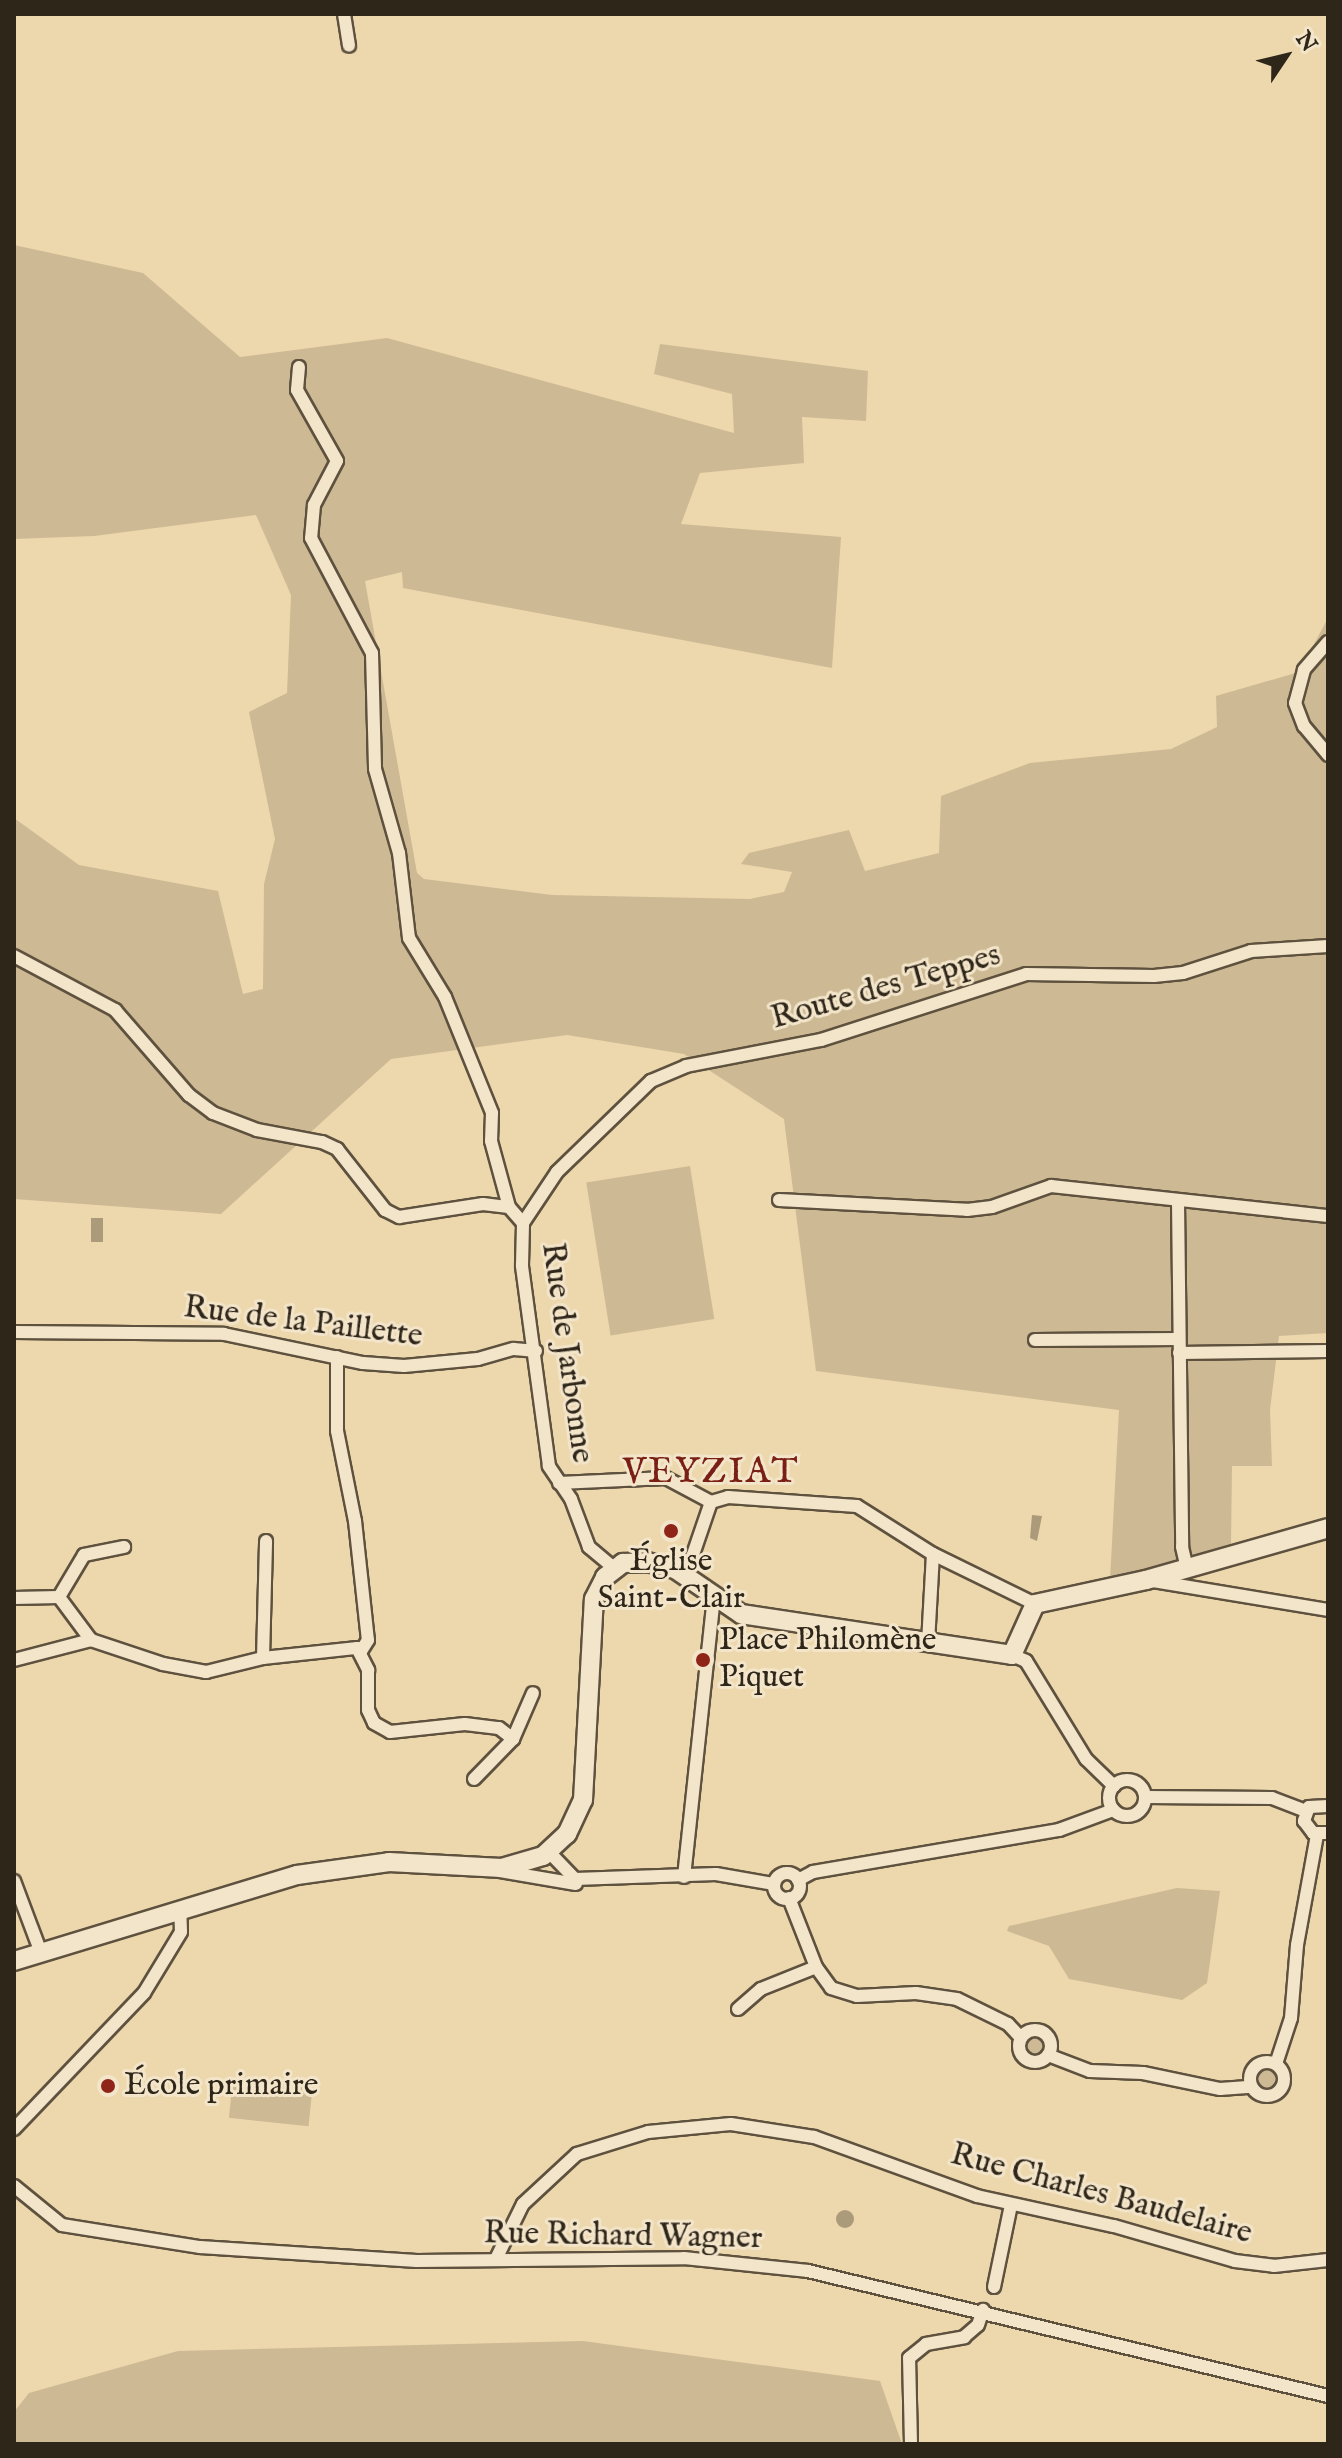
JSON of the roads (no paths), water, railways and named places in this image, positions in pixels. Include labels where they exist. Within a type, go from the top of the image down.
[{"type":"street","points":[[344,14],[349,46]]},
{"type":"street","points":[[299,367],[297,390],[337,461],[314,505],[311,538],[372,653],[375,769],[399,853],[409,938],[445,997],[492,1113],[491,1141],[509,1207],[523,1223]]},
{"type":"street","points":[[1328,642],[1304,670],[1295,703],[1304,726],[1328,755]]},
{"type":"street","name":"Route des Teppes","points":[[523,1223],[557,1172],[651,1081],[686,1066],[821,1040],[1026,974],[1154,976],[1183,973],[1251,951],[1328,946]]},
{"type":"street","points":[[14,956],[115,1010],[189,1095],[213,1113],[257,1130],[322,1142],[337,1149],[385,1210],[399,1217],[483,1204],[509,1207]]},
{"type":"street","points":[[779,1200],[967,1210],[992,1207],[1051,1186],[1328,1216]]},
{"type":"street","points":[[1178,1202],[1182,1547],[1187,1569]]},
{"type":"street","name":"Rue de Jarbonne","points":[[523,1223],[522,1265],[536,1351],[549,1466],[571,1499],[589,1547],[614,1568]]},
{"type":"street","name":"Rue de la Paillette","points":[[14,1332],[224,1334],[337,1357],[421,1366],[514,1349],[536,1351]]},
{"type":"street","points":[[1035,1340],[1178,1339]]},
{"type":"street","points":[[1179,1353],[1328,1351]]},
{"type":"street","points":[[337,1357],[337,1431],[355,1521],[368,1640],[361,1651]]},
{"type":"street","points":[[559,1483],[666,1478],[711,1502],[728,1497],[857,1506],[933,1554],[1035,1604],[1146,1580],[1328,1528]]},
{"type":"street","points":[[686,1575],[711,1502]]},
{"type":"street","points":[[263,1658],[266,1541]]},
{"type":"street","points":[[59,1597],[84,1555],[124,1547]]},
{"type":"street","points":[[928,1643],[933,1554]]},
{"type":"street","points":[[14,1961],[297,1875],[365,1863],[490,1868],[513,1866],[549,1852],[572,1827],[583,1800],[594,1599],[614,1568],[647,1562],[686,1575],[741,1614],[1012,1655],[1026,1661],[1086,1759],[1114,1786]]},
{"type":"street","points":[[1146,1580],[1328,1610]]},
{"type":"street","points":[[684,1877],[714,1596]]},
{"type":"street","points":[[59,1597],[91,1640]]},
{"type":"street","points":[[14,1598],[59,1597]]},
{"type":"street","points":[[1012,1655],[1035,1604]]},
{"type":"street","points":[[14,1660],[91,1640],[163,1664],[206,1672],[263,1658],[342,1647],[361,1651]]},
{"type":"street","points":[[361,1651],[368,1670],[368,1710],[382,1728],[390,1732],[465,1724],[499,1728],[513,1739]]},
{"type":"street","points":[[474,1779],[513,1739],[533,1693]]},
{"type":"street","points":[[1113,1810],[1109,1800],[1114,1786],[1130,1780],[1146,1797],[1272,1798],[1306,1811]]},
{"type":"street","points":[[798,1880],[813,1872],[1059,1830],[1113,1810],[1134,1815],[1146,1797]]},
{"type":"street","points":[[1276,2064],[1291,2018],[1297,1945],[1323,1834],[1305,1826],[1306,1811],[1314,1804],[1328,1806]]},
{"type":"street","points":[[549,1852],[568,1877],[595,1880]]},
{"type":"street","points":[[490,1868],[560,1883],[730,1874],[774,1884],[781,1897],[789,1898],[798,1892],[798,1880]]},
{"type":"street","points":[[774,1884],[787,1873],[798,1880]]},
{"type":"street","points":[[14,1881],[41,1953]]},
{"type":"street","points":[[789,1898],[816,1967],[831,1988],[857,1996],[916,1993],[957,1999],[1008,2024],[1021,2038],[1022,2055],[1030,2061],[1048,2055],[1090,2071],[1143,2073],[1220,2089],[1251,2087],[1268,2097],[1281,2090],[1284,2075],[1276,2064]]},
{"type":"street","points":[[14,2129],[144,1993],[179,1938],[180,1909]]},
{"type":"street","points":[[738,2009],[761,1989],[816,1967]]},
{"type":"street","points":[[1021,2038],[1031,2031],[1044,2034],[1051,2046],[1048,2055]]},
{"type":"street","points":[[1251,2087],[1257,2065],[1276,2064]]},
{"type":"street","name":"Rue Charles Baudelaire","points":[[496,2259],[523,2204],[577,2154],[648,2132],[731,2124],[777,2128],[1011,2205],[1114,2226],[1235,2261],[1274,2266],[1328,2260]]},
{"type":"street","name":"Rue Richard Wagner","points":[[14,2186],[62,2225],[122,2237],[378,2259],[736,2262],[808,2271],[983,2310],[1328,2396]]},
{"type":"street","points":[[994,2287],[1011,2205]]},
{"type":"street","points":[[911,2444],[909,2358],[926,2344],[964,2337],[978,2325],[983,2310]]},
{"type":"place","name":"Église Saint-Clair","points":[[671,1531]]},
{"type":"place","name":"Place Philomène Piquet","points":[[703,1660]]},
{"type":"place","name":"École primaire","points":[[108,2086]]},
{"type":"district","name":"VEYZIAT","points":[[711,1473]]}]
